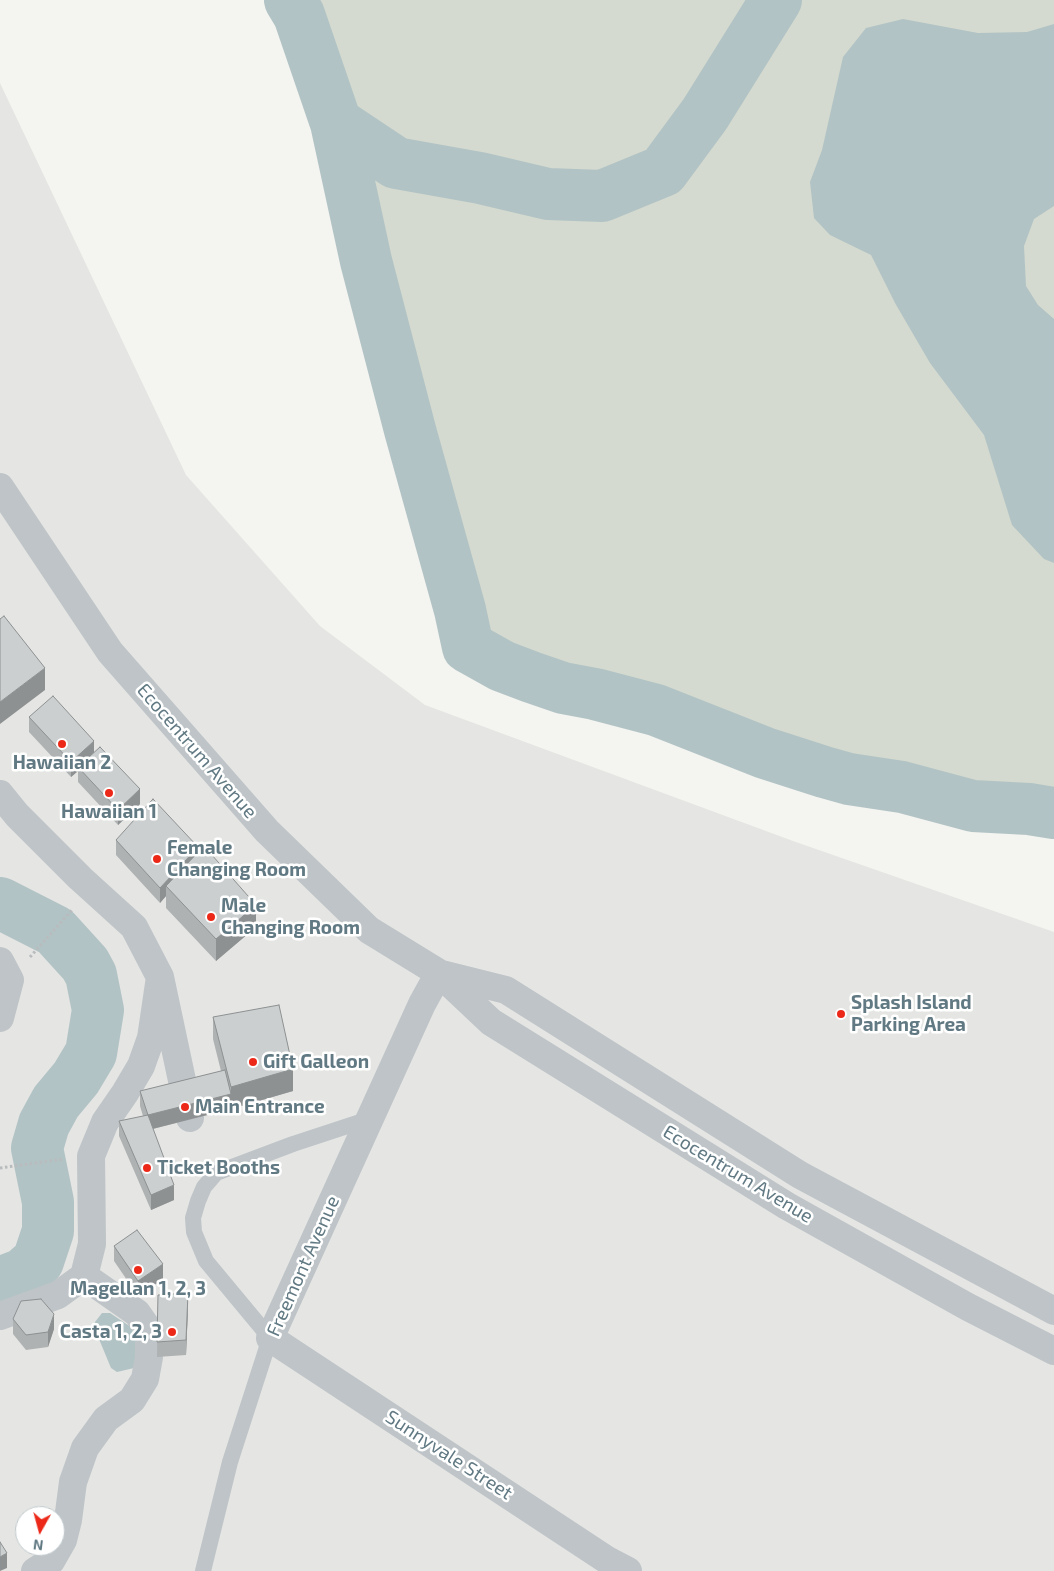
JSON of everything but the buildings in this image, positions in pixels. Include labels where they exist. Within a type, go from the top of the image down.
[{"type":"street","name":"Ecocentrum Avenue","points":[[0,486],[110,652],[267,831],[369,930],[439,973],[492,1022],[787,1206],[968,1307],[1054,1352]]},
{"type":"street","points":[[0,794],[18,815],[91,888],[134,927],[160,977],[190,1119]]},
{"type":"street","name":"Ecocentrum Avenue","points":[[439,973],[506,990],[800,1175],[1054,1311]]},
{"type":"street","name":"Freemont Avenue","points":[[270,1338],[422,1004],[439,973]]},
{"type":"street","points":[[0,1018],[3,976]]},
{"type":"street","points":[[0,1316],[58,1295],[84,1276],[92,1244],[90,1156],[105,1122],[141,1066],[151,1038],[160,977]]},
{"type":"street","points":[[35,1571],[51,1561],[63,1540],[68,1520],[73,1482],[84,1448],[106,1419],[132,1400],[145,1379],[149,1357],[149,1330],[137,1313],[84,1276]]},
{"type":"street","name":"Sunnyvale Street","points":[[270,1338],[599,1555],[628,1571]]},
{"type":"lane","points":[[270,1338],[206,1262],[194,1232],[192,1218],[204,1187],[216,1173],[293,1144],[369,1119]]},
{"type":"lane","name":"Freemont Avenue","points":[[203,1571],[230,1462],[270,1338]]},
{"type":"path","points":[[3,976],[91,888]]},
{"type":"path","points":[[0,1168],[90,1156]]},
{"type":"shaded area","points":[[290,0],[1054,0],[1054,813],[1029,809],[973,806],[902,787],[849,779],[824,772],[765,753],[656,710],[595,694],[563,688],[531,677],[502,666],[468,647],[460,610],[366,261],[336,123],[299,15]]},
{"type":"shaded area","points":[[903,19],[978,33],[1027,32],[1054,24],[1054,206],[1034,219],[1024,246],[1026,286],[1038,305],[1054,319],[1054,563],[1044,559],[1012,525],[984,435],[930,363],[895,303],[871,255],[830,235],[814,218],[810,182],[822,150],[843,57],[866,28]]},
{"type":"shaded area","points":[[0,83],[186,475],[320,626],[425,705],[793,841],[1054,932],[1054,1571],[0,1571]]},
{"type":"shaded area","points":[[102,1313],[110,1313],[131,1327],[140,1348],[134,1368],[117,1372],[111,1368],[99,1339],[95,1322]]},
{"type":"waterway","points":[[290,0],[299,15],[336,123],[366,261],[460,610],[468,647],[502,666],[531,677],[563,688],[595,694],[656,710],[765,753],[824,772],[849,779],[902,787],[973,806],[1029,809],[1054,813]]},
{"type":"waterway","points":[[336,123],[396,163],[480,178],[548,194],[602,196],[663,171],[705,114],[776,0]]},
{"type":"waterway","points":[[0,903],[55,931],[85,964],[91,975],[98,1010],[91,1053],[76,1078],[56,1102],[44,1124],[37,1148],[48,1202],[48,1231],[38,1261],[23,1274],[0,1283]]},
{"type":"place","name":"Hawaiian 2","points":[[62,744]]},
{"type":"place","name":"Hawaiian 1","points":[[109,793]]},
{"type":"place","name":"Female Changing Room","points":[[157,859]]},
{"type":"place","name":"Male Changing Room","points":[[211,917]]},
{"type":"place","name":"Splash Island Parking Area","points":[[841,1014]]},
{"type":"place","name":"Gift Galleon","points":[[253,1062]]},
{"type":"place","name":"Main Entrance","points":[[185,1107]]},
{"type":"place","name":"Ticket Booths","points":[[147,1168]]},
{"type":"place","name":"Magellan 1, 2, 3","points":[[138,1270]]},
{"type":"place","name":"Casta 1, 2, 3","points":[[172,1332]]}]
